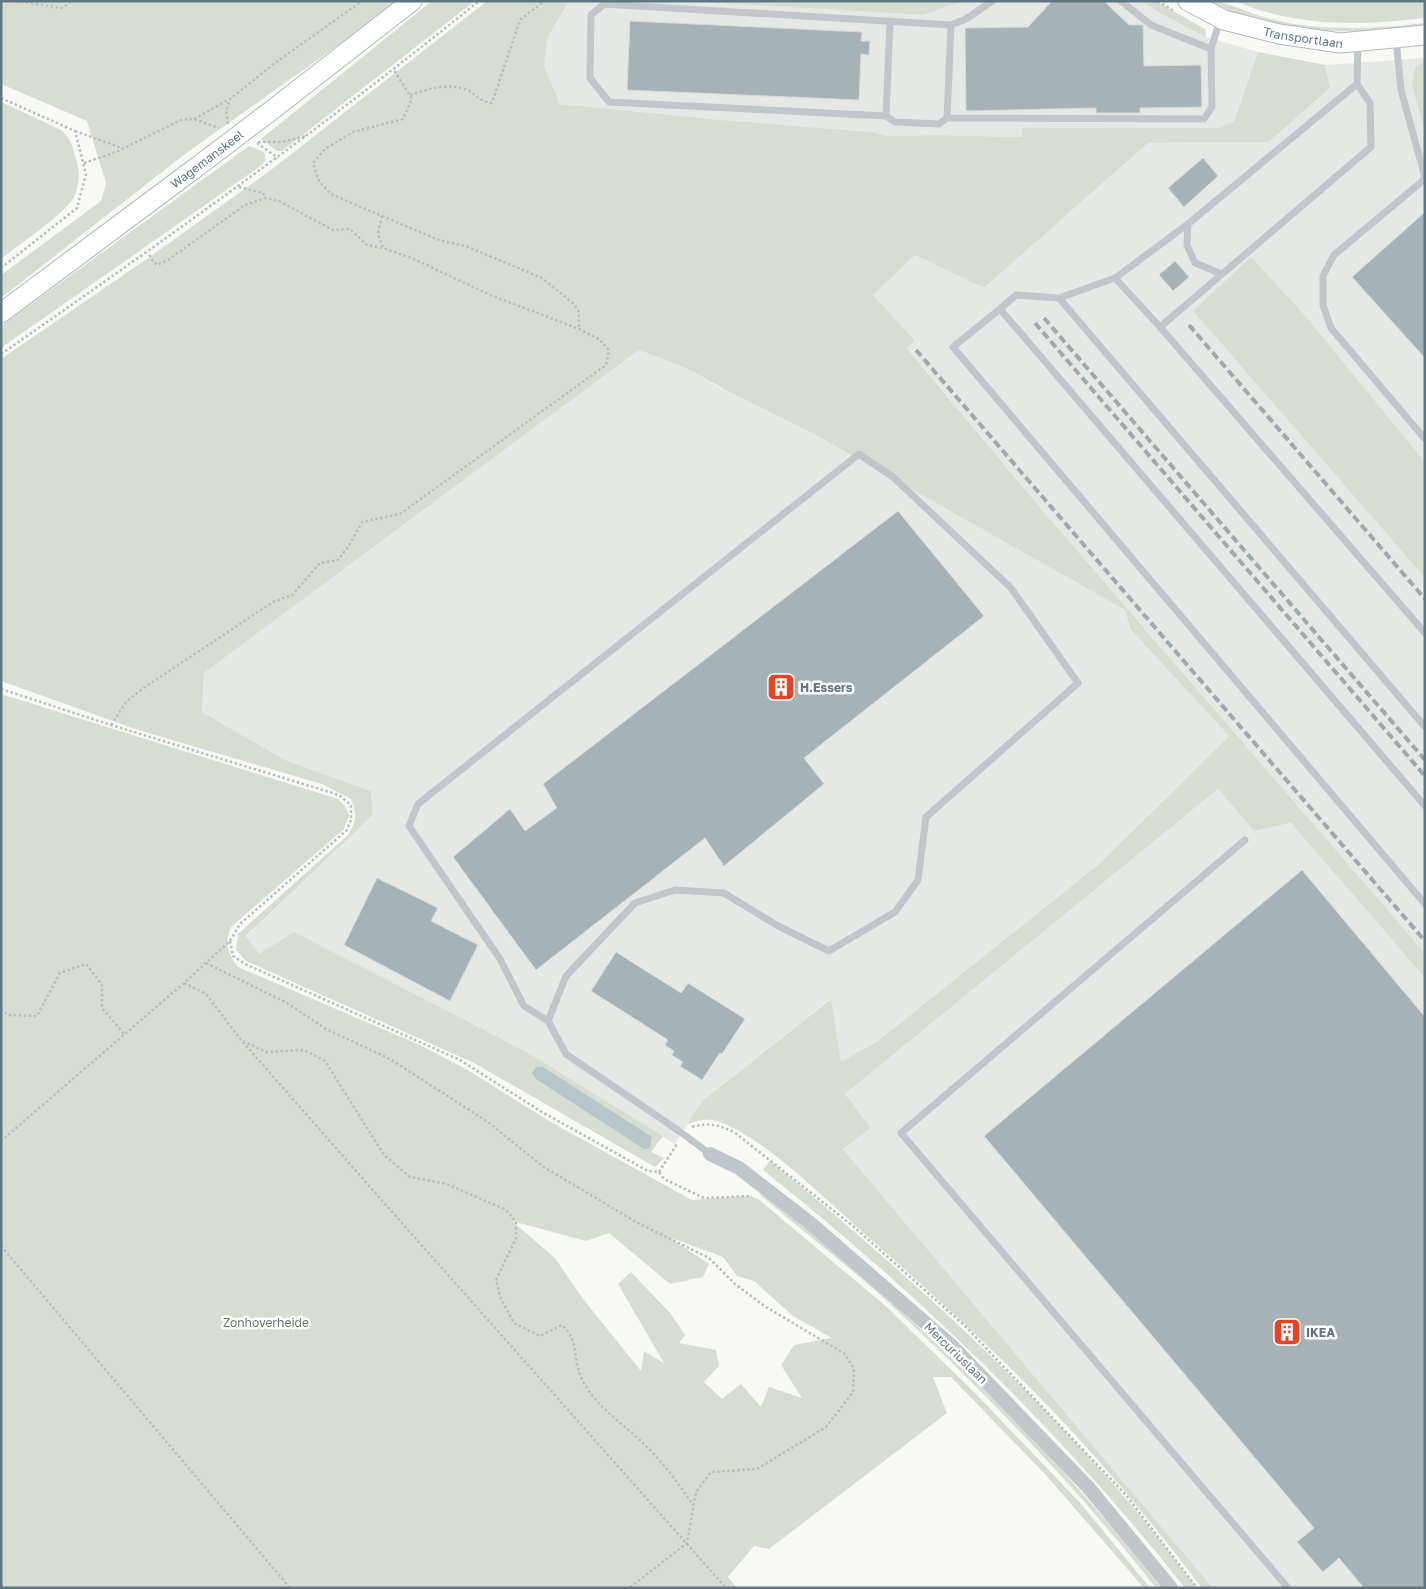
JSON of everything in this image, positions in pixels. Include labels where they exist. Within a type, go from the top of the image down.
[{"type":"main road","name":"Wagemanskeel","points":[[1,313],[272,110],[412,1]]},
{"type":"main road","name":"Transportlaan","points":[[1188,1],[1221,19],[1278,34],[1340,43],[1425,35]]},
{"type":"street","name":"Mercuriuslaan","points":[[710,1154],[739,1168],[809,1222],[952,1346],[1088,1487],[1171,1588]]},
{"type":"lane","points":[[992,1],[966,19],[951,25],[604,4],[591,15],[590,78],[609,102],[886,116],[895,122],[939,124],[947,118],[1204,119],[1212,107],[1211,49],[1221,19]]},
{"type":"lane","points":[[1121,1],[1152,25],[1211,49]]},
{"type":"lane","points":[[886,116],[890,21]]},
{"type":"lane","points":[[947,118],[951,25]]},
{"type":"lane","points":[[1396,39],[1401,90],[1425,178],[1334,255],[1323,276],[1324,305],[1331,328],[1425,439]]},
{"type":"lane","points":[[1160,327],[1371,147],[1370,103],[1357,84],[1358,41]]},
{"type":"lane","points":[[1357,84],[1188,224],[1116,278],[1059,298],[1016,295],[953,347],[1425,904]]},
{"type":"lane","points":[[1188,224],[1187,245],[1195,263],[1222,274]]},
{"type":"lane","points":[[1116,278],[1425,634]]},
{"type":"lane","points":[[1059,298],[1425,727]]},
{"type":"lane","points":[[1000,309],[1425,806]]},
{"type":"lane","points":[[548,1021],[566,976],[635,903],[675,890],[724,893],[780,927],[829,951],[895,912],[918,880],[926,817],[1078,683],[1011,588],[893,477],[859,454],[418,804],[409,826],[500,959],[524,1006],[548,1021],[566,1054],[710,1154]]},
{"type":"lane","points":[[1245,840],[901,1133],[1288,1588]]},
{"type":"path","points":[[16,1],[63,8],[71,1]]},
{"type":"path","points":[[194,119],[230,99],[275,63],[362,1]]},
{"type":"path","points":[[1,354],[149,252],[239,187],[394,70],[479,1]]},
{"type":"path","points":[[410,95],[433,88],[466,89],[481,102],[492,103],[520,20],[544,1]]},
{"type":"path","points":[[394,70],[412,99],[403,119],[387,125],[353,132],[325,149],[313,164],[319,182],[330,194],[439,240],[468,247],[542,278],[574,304],[579,312],[579,329]]},
{"type":"path","points":[[1,98],[75,130],[123,148]]},
{"type":"path","points":[[230,99],[226,110],[230,132]]},
{"type":"path","points":[[84,164],[123,148],[181,120],[194,119],[224,130]]},
{"type":"path","points":[[1,268],[77,208],[86,174],[75,130]]},
{"type":"path","points":[[256,142],[282,142],[308,136]]},
{"type":"path","points":[[239,187],[263,193],[266,198]]},
{"type":"path","points":[[111,725],[126,702],[142,689],[273,602],[292,595],[320,563],[338,560],[348,547],[362,522],[400,514],[606,365],[609,350],[600,339],[579,329],[488,294],[383,248],[367,245],[350,229],[333,230],[279,201],[266,198],[245,205],[168,260],[157,265],[151,259],[149,252]]},
{"type":"path","points":[[382,216],[378,234],[383,248]]},
{"type":"path","points":[[1,689],[339,795],[351,805],[351,820],[347,830],[240,924],[230,941],[184,983],[1,1140]]},
{"type":"path","points":[[230,941],[233,956],[245,964],[460,1060],[542,1112],[648,1171],[659,1172],[664,1180],[704,1198],[758,1196]]},
{"type":"path","points":[[206,963],[287,1003],[326,1029],[390,1059],[488,1122],[542,1166],[638,1223],[709,1258],[736,1284],[766,1307],[845,1354],[854,1370],[853,1392],[826,1427],[757,1469],[711,1472],[696,1492],[687,1543],[629,1588]]},
{"type":"path","points":[[1,1009],[8,1015],[37,1016],[60,973],[86,964],[102,985],[102,1008],[124,1034]]},
{"type":"path","points":[[184,983],[206,994],[241,1040],[726,1588]]},
{"type":"path","points":[[241,1040],[266,1052],[304,1050],[325,1061],[384,1155],[410,1177],[447,1184],[506,1210],[516,1222],[516,1238],[496,1280],[501,1298],[514,1323],[540,1336],[562,1325],[572,1334],[580,1376],[598,1404],[616,1417],[646,1446],[672,1474],[694,1506]]},
{"type":"path","points":[[1,1246],[290,1588]]},
{"type":"shaded area","points":[[569,1],[681,1],[924,15],[962,1],[1142,1],[1163,15],[1206,37],[1258,52],[1234,121],[1219,128],[1023,128],[1022,137],[886,136],[872,132],[560,104],[543,66],[547,39]]},
{"type":"shaded area","points":[[1425,58],[1425,61],[1415,67],[1412,85],[1425,133],[1425,462],[1303,313],[1251,258],[1193,311],[1425,578],[1425,953],[1043,511],[907,347],[915,341],[872,295],[915,255],[984,288],[1148,143],[1269,142],[1330,88],[1325,65]]},
{"type":"shaded area","points":[[639,350],[692,371],[720,388],[814,434],[1125,610],[1130,629],[1229,736],[1099,864],[879,1040],[841,1062],[830,999],[702,1101],[675,1144],[525,1051],[392,983],[259,955],[246,937],[373,815],[371,791],[285,760],[202,712],[204,673]]},
{"type":"shaded area","points":[[1218,789],[1254,831],[1291,823],[1425,978],[1425,1588],[1213,1588],[843,1149],[871,1128],[845,1094]]},
{"type":"shaded area","points":[[536,1067],[543,1067],[652,1137],[650,1148],[644,1149],[536,1079],[532,1073]]},
{"type":"green space","points":[[1,1],[396,1],[355,33],[185,154],[1,298],[1,275],[101,201],[106,183],[87,121],[1,84]]},
{"type":"green space","points":[[432,1],[475,1],[282,151],[277,151],[261,139]]},
{"type":"green space","points":[[487,1],[569,1],[547,39],[544,66],[560,104],[872,132],[886,136],[1022,137],[1022,128],[1219,128],[1234,121],[1258,52],[1325,65],[1330,88],[1269,142],[1148,143],[984,288],[915,255],[873,295],[915,341],[907,348],[1043,511],[1425,953],[1425,978],[1291,823],[1254,831],[1218,789],[845,1094],[871,1128],[843,1149],[1213,1588],[1202,1588],[1104,1467],[1018,1375],[807,1182],[770,1152],[734,1128],[710,1120],[687,1124],[702,1101],[831,999],[841,1062],[879,1040],[1099,864],[1229,736],[1130,629],[1125,610],[814,434],[727,391],[692,371],[639,350],[204,673],[202,712],[285,760],[371,791],[373,815],[246,936],[259,954],[294,932],[525,1051],[663,1136],[651,1152],[664,1158],[655,1167],[474,1063],[246,961],[236,950],[238,934],[347,836],[355,818],[351,799],[322,784],[138,730],[1,681],[1,359],[144,261],[271,170]]},
{"type":"green space","points":[[681,1],[962,1],[924,15]]},
{"type":"green space","points":[[1142,1],[1156,1],[1205,29],[1206,37],[1163,15]]},
{"type":"green space","points":[[1208,1],[1230,5],[1267,18],[1306,26],[1366,28],[1425,23],[1425,27],[1369,31],[1314,30],[1261,21]]},
{"type":"green space","points":[[1235,1],[1425,1],[1425,18],[1353,23],[1305,20],[1258,10]]},
{"type":"green space","points":[[1425,61],[1425,133],[1412,85],[1415,67]]},
{"type":"green space","points":[[1,102],[61,130],[69,138],[73,148],[79,176],[76,192],[69,204],[1,259]]},
{"type":"green space","points":[[249,146],[264,152],[266,160],[262,165],[1,348],[1,326]]},
{"type":"green space","points":[[1251,257],[1303,313],[1425,462],[1425,578],[1193,311]]},
{"type":"green space","name":"Zonhoverheide","points":[[1,694],[338,799],[345,806],[349,815],[344,829],[231,927],[228,948],[238,967],[420,1045],[466,1069],[549,1121],[692,1200],[750,1196],[758,1199],[888,1308],[977,1395],[1082,1505],[1150,1588],[1144,1588],[1045,1474],[951,1377],[933,1377],[947,1413],[769,1549],[754,1546],[728,1577],[737,1588],[1,1588]],"holes":[[[512,1221],[586,1241],[609,1233],[670,1284],[703,1277],[709,1264],[669,1237],[723,1257],[737,1276],[754,1281],[793,1316],[832,1338],[794,1345],[781,1365],[802,1398],[769,1387],[761,1407],[741,1384],[722,1399],[704,1382],[719,1366],[716,1350],[679,1343],[685,1335],[670,1313],[631,1272],[618,1284],[664,1363],[644,1351],[641,1371],[583,1299],[555,1258]]]},
{"type":"green space","points":[[770,1161],[905,1276],[1033,1398],[1125,1497],[1197,1588],[1185,1588],[1089,1474],[986,1367],[877,1266],[763,1170]]},
{"type":"green space","points":[[759,1194],[781,1206],[833,1251],[928,1335],[1010,1415],[1088,1499],[1161,1588],[1156,1588],[1061,1475],[958,1369],[887,1301]]},
{"type":"building","points":[[1052,1],[1104,1],[1129,25],[1143,25],[1144,66],[1201,65],[1202,107],[1140,108],[1140,113],[1096,113],[1096,108],[966,111],[965,28],[1028,27]]},
{"type":"building","points":[[630,21],[862,32],[861,41],[870,41],[869,55],[861,54],[859,100],[627,90]]},
{"type":"building","points":[[1203,158],[1218,176],[1184,207],[1168,188]]},
{"type":"building","points":[[1425,212],[1425,358],[1352,277]]},
{"type":"building","points":[[1175,261],[1189,277],[1173,291],[1159,275]]},
{"type":"building","name":"H.Essers","points":[[898,511],[984,616],[804,758],[824,784],[724,866],[705,838],[536,970],[453,857],[510,809],[525,831],[557,808],[543,784]]},
{"type":"building","name":"IKEA","points":[[1302,870],[1425,1017],[1425,1588],[1364,1588],[1339,1558],[1323,1572],[1297,1542],[1314,1528],[984,1136]]},
{"type":"building","points":[[377,878],[438,908],[431,921],[478,945],[450,1001],[344,945]]},
{"type":"building","points":[[616,952],[681,993],[688,983],[745,1019],[702,1080],[680,1066],[683,1062],[672,1055],[674,1051],[665,1045],[668,1040],[591,991]]},
{"type":"railway","points":[[1044,318],[1425,760]]},
{"type":"railway","points":[[1035,323],[1425,776]]},
{"type":"railway","points":[[1189,325],[1425,599]]},
{"type":"railway","points":[[916,350],[1425,941]]},
{"type":"place","name":"H.Essers","points":[[781,687]]},
{"type":"place","name":"IKEA","points":[[1287,1332]]}]
